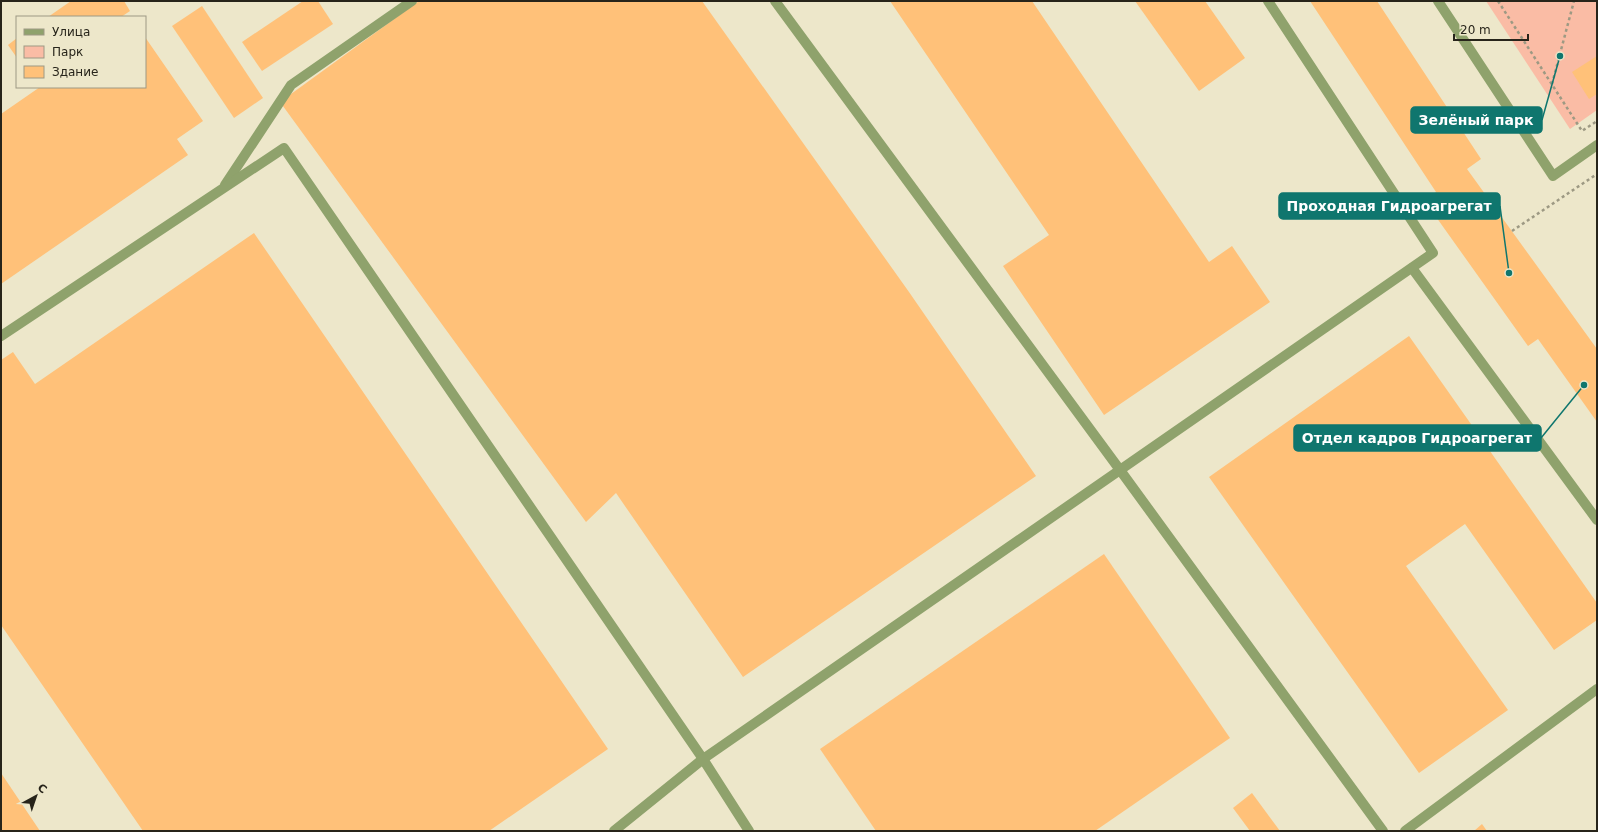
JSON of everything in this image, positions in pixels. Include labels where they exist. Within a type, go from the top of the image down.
[{"type":"street","points":[[222,190],[291,85],[412,1]]},
{"type":"street","points":[[775,1],[1383,831]]},
{"type":"street","points":[[614,831],[703,759],[1433,253],[1268,1]]},
{"type":"street","points":[[1438,1],[1553,176],[1597,145]]},
{"type":"street","points":[[1,336],[284,148],[703,759],[749,831]]},
{"type":"street","points":[[1412,268],[1597,520]]},
{"type":"street","points":[[1405,831],[1597,689]]},
{"type":"path","points":[[1498,1],[1582,131],[1597,121]]},
{"type":"path","points":[[1552,85],[1574,1]]},
{"type":"path","points":[[1512,231],[1597,174]]},
{"type":"green space","points":[[1486,1],[1597,1],[1597,110],[1570,129]]},
{"type":"building","points":[[71,1],[124,1],[130,11],[122,16],[49,16]]},
{"type":"building","points":[[303,1],[318,1],[333,24],[262,71],[242,42]]},
{"type":"building","points":[[419,1],[702,1],[909,292],[1036,476],[743,677],[616,493],[586,522],[280,102]]},
{"type":"building","points":[[890,1],[1032,1],[1209,262],[1232,246],[1270,302],[1104,415],[1003,266],[1049,235]]},
{"type":"building","points":[[1135,1],[1205,1],[1245,58],[1199,91]]},
{"type":"building","points":[[1310,1],[1377,1],[1481,159],[1467,169],[1597,349],[1597,422],[1538,339],[1528,346],[1424,200],[1436,192]]},
{"type":"building","points":[[202,6],[263,98],[234,118],[172,26]]},
{"type":"building","points":[[146,38],[203,121],[177,139],[188,155],[1,284],[1,114],[39,88],[146,88]]},
{"type":"building","points":[[16,39],[16,57],[8,45]]},
{"type":"building","points":[[1597,56],[1597,94],[1589,99],[1572,72]]},
{"type":"building","points":[[254,233],[608,749],[489,831],[143,831],[1,625],[1,360],[13,352],[35,384]]},
{"type":"building","points":[[1409,336],[1597,603],[1597,620],[1554,650],[1465,524],[1406,566],[1508,710],[1419,773],[1209,477]]},
{"type":"building","points":[[1104,554],[1230,738],[1095,831],[876,831],[820,749]]},
{"type":"building","points":[[1,773],[40,831],[1,831]]},
{"type":"building","points":[[1252,793],[1280,831],[1250,831],[1233,808]]},
{"type":"building","points":[[1482,824],[1487,831],[1474,831]]},
{"type":"place","name":"Зелёный парк","points":[[1560,56]]},
{"type":"place","name":"Проходная Гидроагрегат","points":[[1509,273]]},
{"type":"place","name":"Отдел кадров Гидроагрегат","points":[[1584,385]]}]
